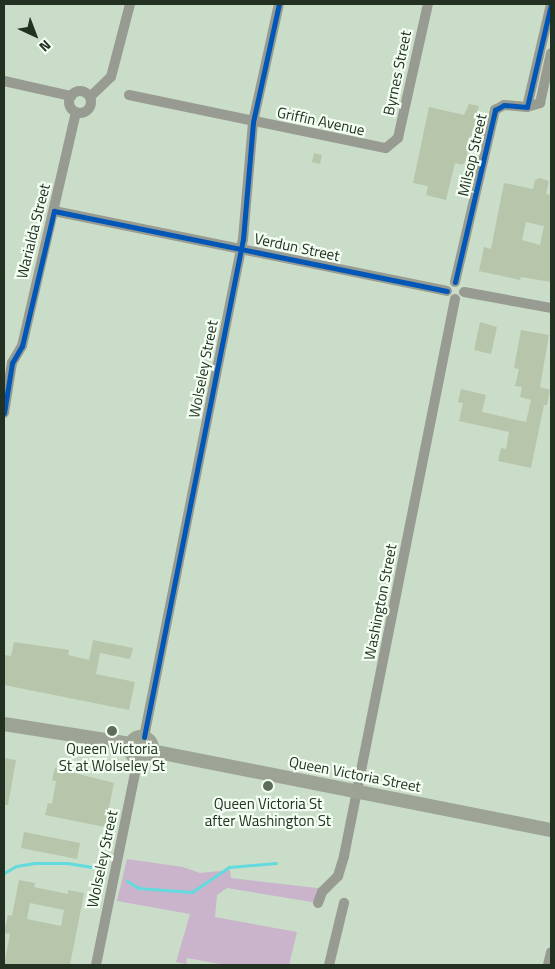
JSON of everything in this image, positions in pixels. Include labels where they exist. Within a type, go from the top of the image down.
[{"type":"main road","points":[[4,724],[130,744]]},
{"type":"main road","points":[[144,737],[150,742],[152,750],[147,758],[138,759],[130,753],[130,744],[135,739],[144,737]]},
{"type":"main road","name":"Queen Victoria Street","points":[[152,750],[551,830]]},
{"type":"street","points":[[71,96],[70,107],[76,112],[88,109],[90,97],[111,77],[130,4]]},
{"type":"street","name":"Wolseley Street","points":[[144,737],[240,248],[253,122],[279,4]]},
{"type":"street","name":"Byrnes Street","points":[[390,146],[398,138],[428,4]]},
{"type":"street","points":[[527,107],[551,4]]},
{"type":"street","points":[[527,107],[540,103],[551,53]]},
{"type":"street","points":[[4,81],[71,96],[83,91],[90,97]]},
{"type":"street","name":"Griffin Avenue","points":[[128,95],[379,148],[390,146]]},
{"type":"street","name":"Milsop Street","points":[[455,282],[496,110],[504,105],[527,107]]},
{"type":"street","name":"Warialda Street","points":[[4,414],[8,362],[22,346],[76,112]]},
{"type":"street","name":"Verdun Street","points":[[54,211],[240,248],[451,295]]},
{"type":"street","points":[[464,292],[462,284],[451,283],[451,295],[464,292],[551,308]]},
{"type":"street","name":"Washington Street","points":[[318,903],[322,892],[339,875],[357,791],[451,295]]},
{"type":"street","name":"Wolseley Street","points":[[96,965],[138,759]]},
{"type":"street","points":[[329,965],[344,903]]},
{"type":"street","points":[[548,965],[551,952]]},
{"type":"shaded area","points":[[127,859],[183,867],[200,873],[230,870],[231,878],[325,889],[318,903],[227,888],[217,895],[215,917],[297,932],[289,965],[225,965],[187,958],[186,964],[176,962],[190,914],[117,901]]},
{"type":"building","points":[[469,104],[479,106],[465,162],[462,165],[455,163],[446,200],[426,195],[428,186],[413,183],[429,107],[464,115]]},
{"type":"building","points":[[314,153],[322,155],[320,164],[312,162]]},
{"type":"building","points":[[540,178],[549,181],[546,194],[551,195],[551,282],[521,277],[520,280],[479,271],[484,247],[491,249],[504,183],[533,189],[535,180]],"holes":[[[526,222],[544,226],[540,245],[522,240]]]},
{"type":"building","points":[[480,322],[497,327],[491,354],[474,350]]},
{"type":"building","points":[[521,330],[549,335],[540,387],[550,390],[547,405],[544,405],[531,468],[498,461],[501,448],[506,449],[509,432],[459,421],[463,403],[458,402],[461,389],[486,395],[482,412],[526,422],[531,400],[520,397],[522,387],[515,386],[519,369],[514,368]]},
{"type":"building","points":[[93,640],[133,648],[130,659],[100,653],[96,674],[135,682],[129,710],[4,685],[4,655],[11,656],[14,642],[69,650],[68,655],[89,660]]},
{"type":"building","points":[[4,758],[16,760],[8,805],[4,805]]},
{"type":"building","points":[[55,768],[114,783],[105,827],[45,815],[48,803],[52,804],[56,781],[52,780]]},
{"type":"building","points":[[24,832],[80,843],[77,859],[21,848]]},
{"type":"building","points":[[19,880],[35,883],[34,887],[68,894],[68,890],[84,893],[70,965],[4,965],[10,934],[4,933],[8,915],[12,916]],"holes":[[[30,903],[64,910],[61,926],[27,919]]]},
{"type":"waterway","points":[[4,873],[16,866],[35,863],[67,863],[99,868]]},
{"type":"waterway","points":[[127,881],[138,888],[192,892],[229,867],[276,863]]},
{"type":"cycle path","points":[[144,737],[243,239],[253,122],[279,4]]},
{"type":"cycle path","points":[[455,282],[495,110],[504,105],[527,107],[551,4]]},
{"type":"cycle path","points":[[4,413],[12,363],[22,346],[54,211],[447,291]]},
{"type":"place","name":"Queen Victoria St at Wolseley St","points":[[112,731]]},
{"type":"place","name":"Queen Victoria St after Washington St","points":[[268,786]]}]
